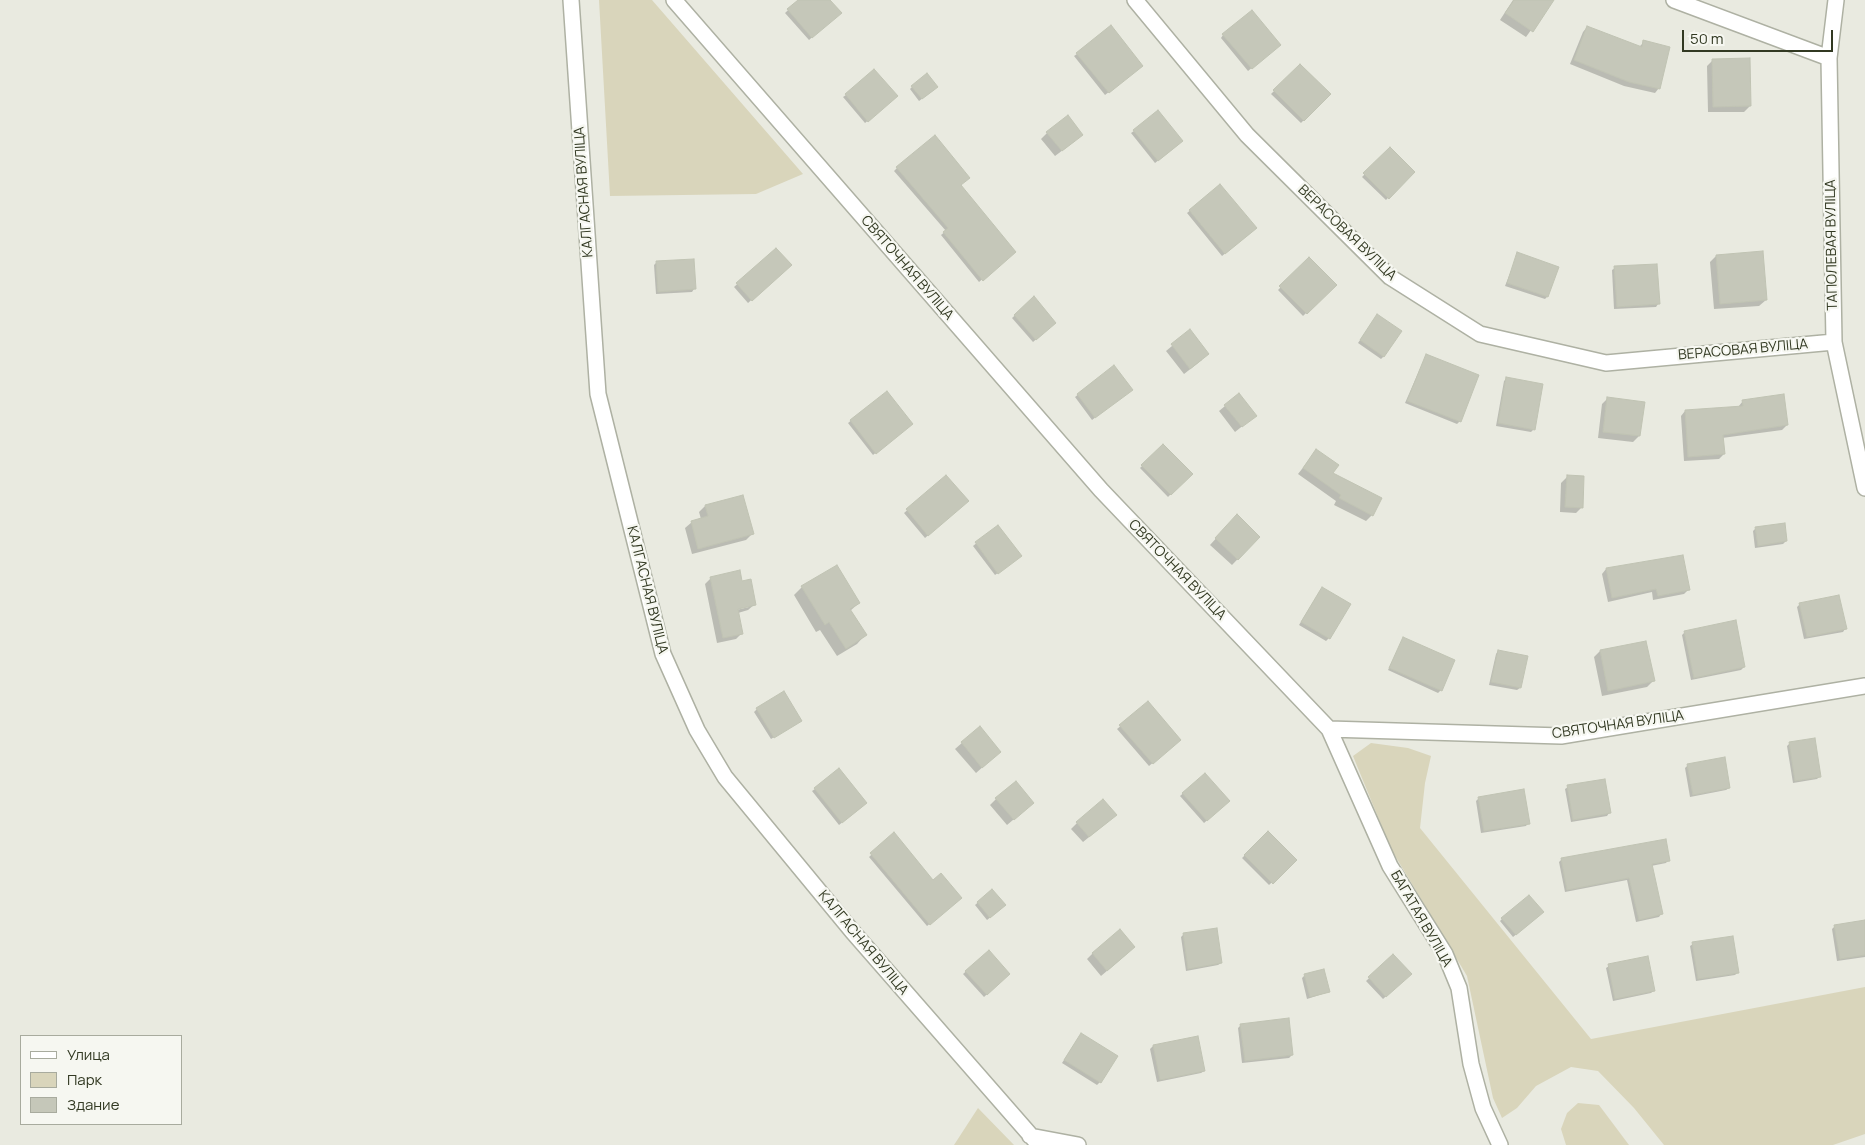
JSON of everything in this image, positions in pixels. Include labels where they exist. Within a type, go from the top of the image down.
[{"type":"street","name":"КАЛГАСНАЯ ВУЛІЦА","points":[[571,0],[598,394],[662,654],[697,730],[725,777],[852,932],[1035,1141]]},
{"type":"street","name":"СВЯТОЧНАЯ ВУЛІЦА","points":[[674,0],[1101,490],[1329,729],[1560,736],[1865,686]]},
{"type":"street","name":"ВЕРАСОВАЯ ВУЛІЦА","points":[[1135,0],[1247,135],[1390,277],[1480,334],[1606,363],[1834,342]]},
{"type":"street","points":[[1674,0],[1829,58]]},
{"type":"street","name":"ТАПОЛЕВАЯ ВУЛІЦА","points":[[1836,0],[1829,58],[1834,342],[1865,488]]},
{"type":"street","name":"БАГАТАЯ ВУЛІЦА","points":[[1329,729],[1390,866],[1445,954],[1459,988],[1471,1064],[1483,1108],[1500,1145]]},
{"type":"street","points":[[1035,1141],[1078,1145]]},
{"type":"green space","points":[[599,0],[652,0],[803,174],[756,194],[610,196]]},
{"type":"green space","points":[[1371,743],[1408,748],[1431,756],[1425,783],[1420,828],[1591,1039],[1865,987],[1865,1134],[1833,1145],[1664,1145],[1634,1108],[1598,1071],[1571,1067],[1536,1086],[1517,1108],[1502,1118],[1493,1098],[1467,976],[1391,849],[1353,756]]},
{"type":"green space","points":[[1578,1103],[1599,1105],[1629,1145],[1566,1145],[1561,1129],[1567,1113]]},
{"type":"green space","points":[[978,1108],[1014,1145],[954,1145]]},
{"type":"building","points":[[798,0],[830,0],[842,13],[812,38],[787,9]]},
{"type":"building","points":[[1514,0],[1554,0],[1533,32],[1505,13]]},
{"type":"building","points":[[1252,10],[1281,45],[1252,69],[1222,34]]},
{"type":"building","points":[[1111,25],[1143,66],[1109,93],[1076,53]]},
{"type":"building","points":[[1587,26],[1642,47],[1643,40],[1670,47],[1660,89],[1629,82],[1574,60]]},
{"type":"building","points":[[1750,58],[1751,106],[1713,107],[1712,59]]},
{"type":"building","points":[[1300,64],[1331,94],[1304,121],[1273,90]]},
{"type":"building","points":[[874,69],[898,96],[868,122],[845,94]]},
{"type":"building","points":[[927,73],[938,87],[922,99],[911,86]]},
{"type":"building","points":[[1158,110],[1183,141],[1158,161],[1133,130]]},
{"type":"building","points":[[1068,115],[1083,135],[1062,151],[1046,132]]},
{"type":"building","points":[[935,135],[970,178],[961,185],[1016,252],[983,281],[943,232],[948,228],[896,167]]},
{"type":"building","points":[[1390,147],[1415,172],[1389,199],[1363,173]]},
{"type":"building","points":[[1220,184],[1257,228],[1225,254],[1189,210]]},
{"type":"building","points":[[776,248],[792,265],[752,301],[736,283]]},
{"type":"building","points":[[1763,251],[1767,300],[1720,304],[1716,255]]},
{"type":"building","points":[[1517,252],[1559,267],[1548,297],[1507,283]]},
{"type":"building","points":[[1309,257],[1337,285],[1307,314],[1279,286]]},
{"type":"building","points":[[694,259],[696,289],[658,292],[656,261]]},
{"type":"building","points":[[1657,264],[1660,304],[1617,307],[1614,266]]},
{"type":"building","points":[[1034,296],[1056,323],[1036,340],[1014,315]]},
{"type":"building","points":[[1377,314],[1402,331],[1384,357],[1360,340]]},
{"type":"building","points":[[1190,329],[1209,354],[1190,369],[1171,344]]},
{"type":"building","points":[[1426,354],[1479,375],[1461,422],[1407,401]]},
{"type":"building","points":[[1114,365],[1133,390],[1095,418],[1077,394]]},
{"type":"building","points":[[1506,377],[1543,384],[1535,430],[1498,423]]},
{"type":"building","points":[[887,391],[913,424],[876,454],[850,420]]},
{"type":"building","points":[[1239,393],[1257,416],[1242,427],[1224,405]]},
{"type":"building","points":[[1784,394],[1788,425],[1723,435],[1725,454],[1688,457],[1685,410],[1743,406],[1742,400]]},
{"type":"building","points":[[1607,397],[1645,402],[1640,436],[1603,432]]},
{"type":"building","points":[[1163,444],[1193,474],[1171,495],[1141,465]]},
{"type":"building","points":[[1316,449],[1339,465],[1333,473],[1382,498],[1373,516],[1339,498],[1341,495],[1303,468]]},
{"type":"building","points":[[946,475],[969,501],[928,536],[906,509]]},
{"type":"building","points":[[1567,475],[1584,476],[1583,508],[1565,507]]},
{"type":"building","points":[[743,495],[754,534],[698,549],[691,521],[708,516],[705,505]]},
{"type":"building","points":[[1237,514],[1260,537],[1238,560],[1215,538]]},
{"type":"building","points":[[1785,523],[1787,541],[1758,546],[1755,527]]},
{"type":"building","points":[[998,525],[1022,556],[998,574],[975,542]]},
{"type":"building","points":[[1683,555],[1690,590],[1658,596],[1656,589],[1612,598],[1606,568]]},
{"type":"building","points":[[837,565],[860,603],[850,609],[867,635],[846,649],[829,622],[825,625],[801,586]]},
{"type":"building","points":[[740,570],[742,581],[751,579],[756,605],[738,609],[743,634],[723,638],[710,577]]},
{"type":"building","points":[[1322,587],[1351,604],[1330,639],[1301,622]]},
{"type":"building","points":[[1839,595],[1847,629],[1807,637],[1799,603]]},
{"type":"building","points":[[1736,620],[1745,667],[1694,678],[1684,631]]},
{"type":"building","points":[[1403,637],[1455,660],[1442,691],[1389,668]]},
{"type":"building","points":[[1646,641],[1655,681],[1608,691],[1600,650]]},
{"type":"building","points":[[1498,650],[1528,656],[1521,688],[1491,682]]},
{"type":"building","points":[[784,691],[802,721],[774,738],[756,708]]},
{"type":"building","points":[[1148,701],[1181,740],[1153,764],[1119,725]]},
{"type":"building","points":[[980,726],[1001,752],[982,768],[961,742]]},
{"type":"building","points":[[1815,738],[1821,777],[1795,781],[1789,742]]},
{"type":"building","points":[[1725,757],[1730,788],[1693,795],[1687,764]]},
{"type":"building","points":[[839,768],[867,803],[842,823],[814,788]]},
{"type":"building","points":[[1205,773],[1230,801],[1207,821],[1182,793]]},
{"type":"building","points":[[1605,779],[1611,813],[1573,820],[1567,785]]},
{"type":"building","points":[[1016,781],[1034,803],[1014,820],[995,798]]},
{"type":"building","points":[[1524,789],[1530,824],[1484,831],[1478,797]]},
{"type":"building","points":[[1103,799],[1117,815],[1089,837],[1076,822]]},
{"type":"building","points":[[1268,831],[1297,860],[1273,884],[1244,855]]},
{"type":"building","points":[[894,832],[933,880],[941,873],[962,898],[930,925],[870,853]]},
{"type":"building","points":[[1666,839],[1670,861],[1652,864],[1663,914],[1639,920],[1629,878],[1567,890],[1561,858]]},
{"type":"building","points":[[992,889],[1006,905],[990,918],[977,902]]},
{"type":"building","points":[[1529,895],[1544,912],[1516,935],[1501,918]]},
{"type":"building","points":[[1865,920],[1865,955],[1840,959],[1834,925]]},
{"type":"building","points":[[1217,928],[1222,963],[1188,969],[1183,933]]},
{"type":"building","points":[[1120,929],[1135,947],[1107,971],[1092,953]]},
{"type":"building","points":[[1733,936],[1739,973],[1698,979],[1692,942]]},
{"type":"building","points":[[989,950],[1010,974],[987,995],[965,971]]},
{"type":"building","points":[[1393,954],[1412,974],[1386,997],[1368,977]]},
{"type":"building","points":[[1648,956],[1655,991],[1615,999],[1608,964]]},
{"type":"building","points":[[1324,969],[1330,992],[1310,997],[1304,974]]},
{"type":"building","points":[[1289,1018],[1293,1055],[1245,1061],[1240,1024]]},
{"type":"building","points":[[1081,1033],[1118,1056],[1101,1083],[1064,1060]]},
{"type":"building","points":[[1198,1036],[1205,1071],[1160,1080],[1153,1045]]}]
